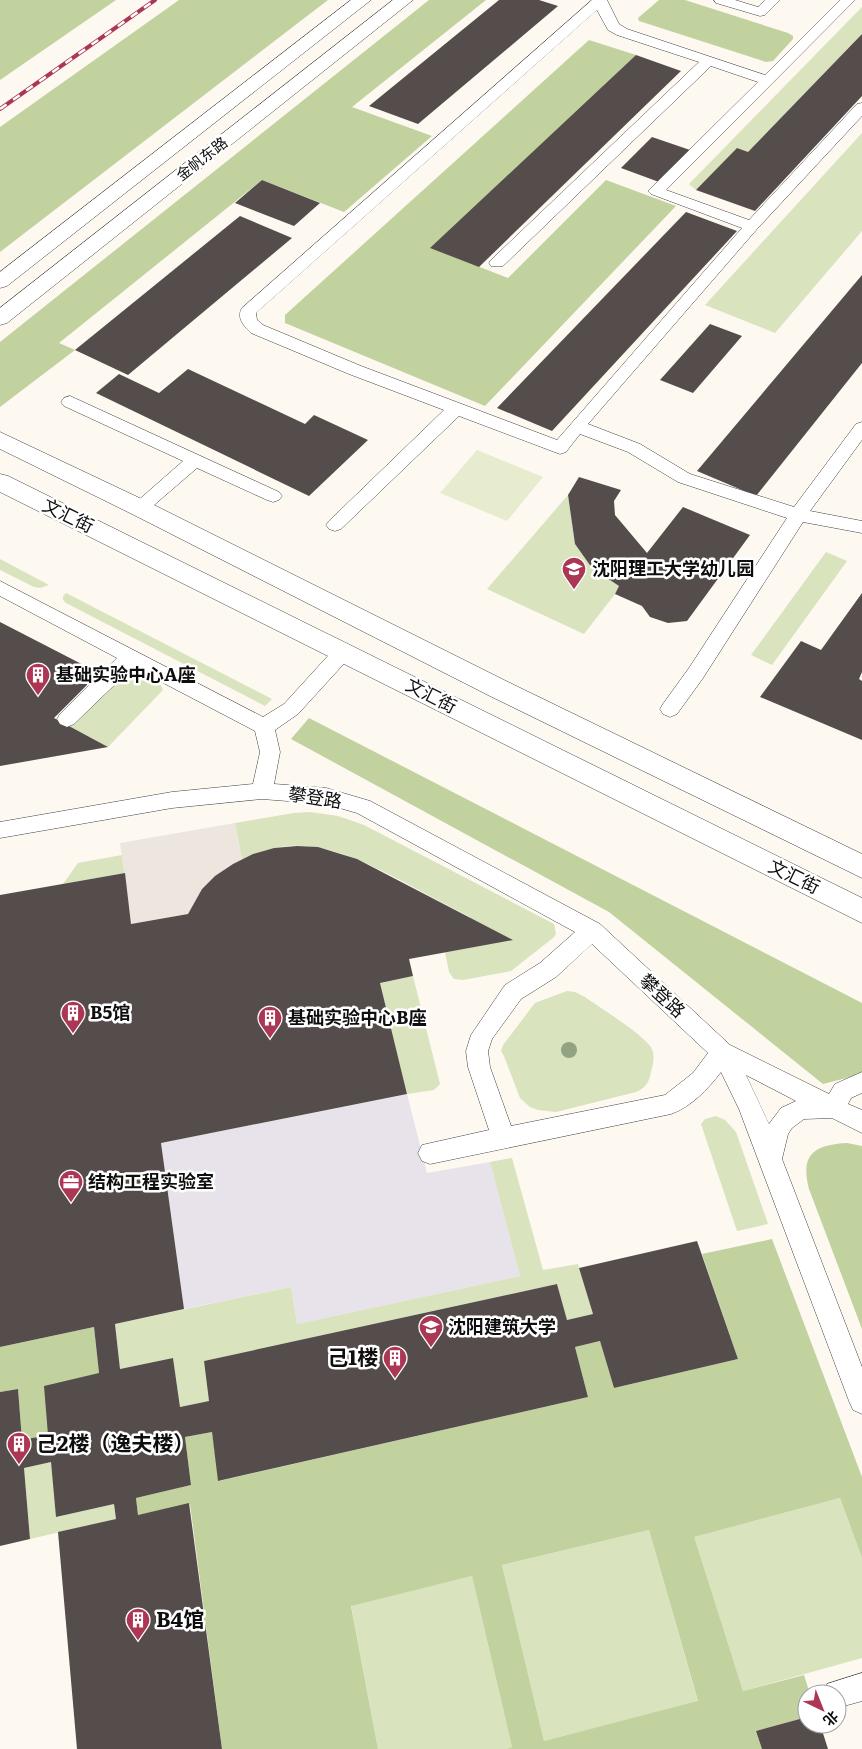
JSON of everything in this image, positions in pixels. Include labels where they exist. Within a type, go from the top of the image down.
[{"type":"street","name":"金帆东路","points":[[0,282],[362,0]]},
{"type":"street","name":"金帆东路","points":[[0,318],[404,0]]},
{"type":"street","name":"文汇街","points":[[0,440],[140,508],[499,689],[862,867]]},
{"type":"street","name":"文汇街","points":[[0,482],[862,911]]},
{"type":"lane","points":[[766,80],[622,32],[613,27],[600,0],[248,312],[249,322],[257,329],[355,370],[560,448],[577,426],[752,226],[862,107]]},
{"type":"lane","points":[[721,0],[760,12],[773,0]]},
{"type":"lane","points":[[752,226],[656,190],[848,0]]},
{"type":"lane","points":[[497,263],[708,61]]},
{"type":"lane","points":[[70,402],[273,496]]},
{"type":"lane","points":[[334,525],[457,408]]},
{"type":"lane","points":[[577,426],[634,448],[684,478],[798,514],[862,527]]},
{"type":"lane","points":[[670,709],[696,673],[798,514],[862,428]]},
{"type":"lane","points":[[140,508],[195,460]]},
{"type":"lane","points":[[0,588],[264,727],[270,752],[262,790]]},
{"type":"lane","points":[[264,727],[291,709],[343,652]]},
{"type":"lane","points":[[67,719],[131,657]]},
{"type":"lane","name":"攀登路","points":[[0,830],[172,800],[262,790],[326,796],[363,807],[592,930],[722,1052],[750,1106],[862,1401]]},
{"type":"lane","points":[[503,1138],[479,1067],[477,1051],[482,1035],[513,992],[548,970],[592,930]]},
{"type":"lane","points":[[430,1154],[671,1104],[701,1080],[722,1052],[862,1122]]},
{"type":"lane","points":[[834,1108],[843,1091],[862,1082]]},
{"type":"lane","points":[[770,1159],[774,1133],[786,1118],[806,1108],[834,1108]]},
{"type":"lane","points":[[847,1691],[862,1687]]},
{"type":"shaded area","points":[[235,823],[242,860],[202,889],[188,914],[131,924],[120,843]]},
{"type":"shaded area","points":[[407,1094],[427,1173],[490,1162],[520,1276],[297,1324],[291,1287],[184,1309],[161,1143]]},
{"type":"green space","points":[[0,0],[116,0],[0,80]]},
{"type":"green space","points":[[179,0],[328,0],[0,252],[0,127]]},
{"type":"green space","points":[[429,0],[486,0],[352,107],[432,136],[344,212],[262,180],[59,343],[75,350],[0,407],[0,342]]},
{"type":"green space","points":[[659,0],[685,0],[788,33],[793,36],[793,39],[773,61],[766,62],[639,21],[638,18]]},
{"type":"green space","points":[[862,7],[862,34],[748,152],[696,190],[689,184]]},
{"type":"green space","points":[[589,40],[636,55],[431,248],[508,278],[606,180],[676,206],[485,406],[285,323],[285,315]]},
{"type":"green space","points":[[862,133],[862,231],[775,333],[705,305]]},
{"type":"green space","points":[[477,450],[543,477],[507,521],[440,493]]},
{"type":"green space","points":[[568,495],[575,544],[592,568],[619,586],[584,634],[487,589]]},
{"type":"green space","points":[[826,552],[847,561],[772,665],[751,655]]},
{"type":"green space","points":[[0,559],[49,585],[40,588],[34,587],[0,570]]},
{"type":"green space","points":[[66,593],[272,699],[265,706],[66,603],[63,600],[63,596]]},
{"type":"green space","points":[[136,671],[159,682],[163,690],[108,747],[70,727],[121,677],[128,672]]},
{"type":"green space","points":[[309,718],[862,1003],[862,1074],[823,1084],[609,912],[291,739]]},
{"type":"green space","points":[[310,812],[338,816],[364,825],[554,924],[556,934],[511,971],[463,980],[454,979],[449,972],[445,952],[479,946],[470,917],[363,862],[344,854],[324,849],[284,846],[263,851],[242,860],[235,823]]},
{"type":"green space","points":[[122,855],[125,873],[63,884],[78,863]]},
{"type":"green space","points":[[413,976],[440,1084],[434,1090],[407,1094],[380,983]]},
{"type":"green space","points":[[567,991],[575,992],[585,997],[632,1029],[648,1043],[652,1049],[653,1060],[649,1079],[642,1089],[556,1112],[530,1107],[520,1098],[501,1051],[503,1045],[535,1003]]},
{"type":"green space","points":[[716,1116],[725,1120],[736,1132],[768,1224],[737,1231],[701,1124],[705,1119]]},
{"type":"green space","points":[[847,1143],[862,1146],[862,1329],[809,1189],[806,1167],[812,1154],[818,1149]]},
{"type":"green space","points":[[512,1158],[543,1270],[578,1264],[593,1314],[567,1320],[557,1284],[204,1361],[209,1401],[180,1407],[173,1358],[120,1369],[115,1324],[291,1287],[297,1324],[520,1276],[490,1162]]},
{"type":"green space","points":[[772,1239],[862,1477],[862,1558],[840,1498],[694,1537],[743,1691],[804,1675],[807,1684],[797,1684],[797,1720],[756,1731],[762,1749],[506,1749],[512,1747],[472,1576],[351,1606],[378,1749],[222,1749],[190,1504],[138,1515],[136,1498],[191,1485],[185,1437],[212,1432],[219,1481],[588,1397],[575,1347],[600,1341],[614,1388],[738,1359],[702,1254]],"holes":[[[649,1530],[698,1701],[544,1741],[502,1565]]]},
{"type":"green space","points":[[94,1327],[99,1373],[48,1435],[22,1440],[18,1389],[0,1392],[0,1347]]},
{"type":"green space","points":[[51,1462],[57,1517],[114,1504],[116,1519],[30,1539],[24,1468]]},
{"type":"green space","points":[[840,1498],[862,1558],[862,1658],[743,1691],[693,1537]]},
{"type":"green space","points":[[649,1530],[698,1702],[544,1741],[502,1565]]},
{"type":"green space","points":[[472,1576],[512,1747],[506,1749],[378,1749],[351,1605]]},
{"type":"building","points":[[499,0],[539,0],[558,6],[418,124],[369,106]]},
{"type":"building","points":[[862,34],[862,96],[755,211],[696,190],[737,148],[748,152]]},
{"type":"building","points":[[636,55],[681,71],[479,267],[430,248]]},
{"type":"building","points":[[652,137],[690,150],[659,182],[621,168]]},
{"type":"building","points":[[262,180],[320,203],[294,226],[235,203]]},
{"type":"building","points":[[686,212],[737,231],[552,431],[497,408]]},
{"type":"building","points":[[240,216],[292,238],[128,375],[75,350]]},
{"type":"building","points":[[862,275],[862,363],[756,496],[697,471]]},
{"type":"building","points":[[710,324],[742,336],[693,393],[660,380]]},
{"type":"building","points":[[188,369],[305,424],[314,415],[368,440],[309,496],[96,393],[119,374],[159,393]]},
{"type":"building","points":[[579,477],[621,490],[614,501],[615,515],[647,553],[683,507],[750,535],[687,621],[668,623],[650,617],[642,606],[615,594],[619,586],[592,568],[575,544],[568,495]]},
{"type":"building","points":[[862,593],[862,672],[859,679],[862,681],[862,740],[760,697],[801,641],[821,650]]},
{"type":"building","name":"基础实验中心A座","points":[[0,622],[99,673],[54,718],[108,747],[0,766]]},
{"type":"building","points":[[318,847],[357,859],[513,940],[409,959],[413,976],[380,983],[407,1094],[161,1143],[184,1309],[115,1324],[120,1369],[173,1358],[180,1407],[209,1401],[204,1361],[557,1284],[567,1320],[593,1314],[579,1268],[697,1241],[738,1359],[614,1388],[600,1341],[575,1347],[588,1397],[218,1481],[212,1432],[185,1437],[191,1485],[136,1498],[138,1515],[189,1503],[222,1749],[77,1749],[58,1532],[116,1519],[114,1504],[56,1517],[51,1462],[24,1468],[30,1539],[0,1546],[0,1392],[18,1389],[22,1440],[48,1435],[44,1386],[99,1373],[94,1327],[0,1347],[0,895],[125,873],[131,924],[188,914],[202,889],[215,876],[233,864],[253,854],[274,848]]},
{"type":"building","points":[[797,1720],[797,1734],[823,1734],[828,1749],[762,1749],[756,1731]]},
{"type":"railway","points":[[0,109],[155,0]]},
{"type":"place","name":"沈阳理工大学幼儿园","points":[[574,590]]},
{"type":"place","name":"基础实验中心A座","points":[[38,696]]},
{"type":"place","name":"B5馆","points":[[73,1034]]},
{"type":"place","name":"基础实验中心B座","points":[[270,1039]]},
{"type":"place","name":"结构工程实验室","points":[[71,1203]]},
{"type":"place","name":"沈阳建筑大学","points":[[431,1348]]},
{"type":"place","name":"己1楼","points":[[395,1379]]},
{"type":"place","name":"己2楼（逸夫楼）","points":[[19,1465]]},
{"type":"place","name":"B4馆","points":[[138,1641]]}]
